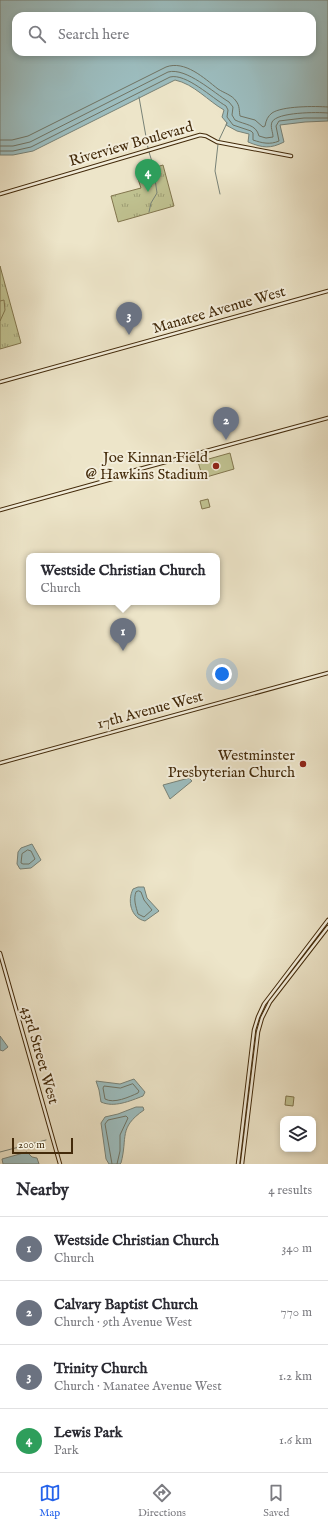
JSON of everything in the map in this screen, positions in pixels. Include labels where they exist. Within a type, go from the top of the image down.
[{"type":"street","name":"Riverview Boulevard","points":[[0,194],[200,135],[206,136],[217,142],[291,156]]},
{"type":"street","name":"Manatee Avenue West","points":[[0,382],[328,291]]},
{"type":"street","points":[[0,510],[112,479],[125,473],[328,418]]},
{"type":"street","name":"17th Avenue West","points":[[0,763],[328,673]]},
{"type":"street","points":[[238,1164],[254,1030],[258,1017],[269,997],[328,920]]},
{"type":"street","points":[[242,1164],[261,1021],[270,1002],[328,927]]},
{"type":"street","name":"43rd Street West","points":[[0,953],[60,1164]]},
{"type":"green space","points":[[163,165],[174,206],[118,222],[111,196],[141,188],[136,173]]},
{"type":"green space","points":[[0,266],[21,343],[0,349]]},
{"type":"green space","points":[[4,300],[5,310],[0,321],[0,301]]},
{"type":"green space","name":"Joe Kinnan Field @ Hawkins Stadium","points":[[230,453],[234,469],[203,478],[198,462]]},
{"type":"green space","points":[[208,499],[210,507],[202,509],[200,501]]},
{"type":"green space","points":[[286,1096],[294,1097],[293,1106],[285,1105]]},
{"type":"water","points":[[0,0],[328,0],[328,121],[280,125],[284,142],[270,147],[258,146],[248,142],[249,134],[237,131],[226,125],[227,123],[222,117],[224,110],[195,89],[175,80],[33,151],[13,155],[0,155]]},
{"type":"water","points":[[189,778],[192,781],[170,799],[163,785]]},
{"type":"water","points":[[32,844],[41,860],[31,868],[20,869],[17,864],[18,852],[21,848]]},
{"type":"water","points":[[144,887],[147,898],[159,911],[145,921],[133,913],[130,904],[133,889]]},
{"type":"water","points":[[0,1036],[8,1047],[3,1051],[0,1050]]},
{"type":"water","points":[[134,1079],[145,1092],[143,1096],[117,1104],[106,1104],[101,1102],[96,1081],[120,1084]]},
{"type":"water","points":[[136,1107],[143,1107],[144,1110],[130,1122],[127,1128],[121,1163],[109,1164],[106,1159],[101,1123],[105,1117]]},
{"type":"water","points":[[27,1152],[32,1157],[37,1158],[39,1164],[3,1164],[2,1159]]},
{"type":"waterway","points":[[139,97],[148,148]]},
{"type":"waterway","points":[[219,140],[227,123]]},
{"type":"waterway","points":[[218,144],[215,171],[220,194]]},
{"type":"waterway","points":[[149,152],[153,165],[157,193],[151,203],[149,212]]},
{"type":"waterway","points":[[0,1152],[46,1140]]},
{"type":"place","name":"Lewis Park","points":[[148,192]]},
{"type":"place","name":"Trinity Church","points":[[129,335]]},
{"type":"place","name":"Calvary Baptist Church","points":[[226,440]]},
{"type":"place","name":"Joe Kinnan Field @ Hawkins Stadium","points":[[216,466]]},
{"type":"place","name":"Westside Christian Church","points":[[123,651]]},
{"type":"place","name":"Westminster Presbyterian Church","points":[[303,764]]}]
